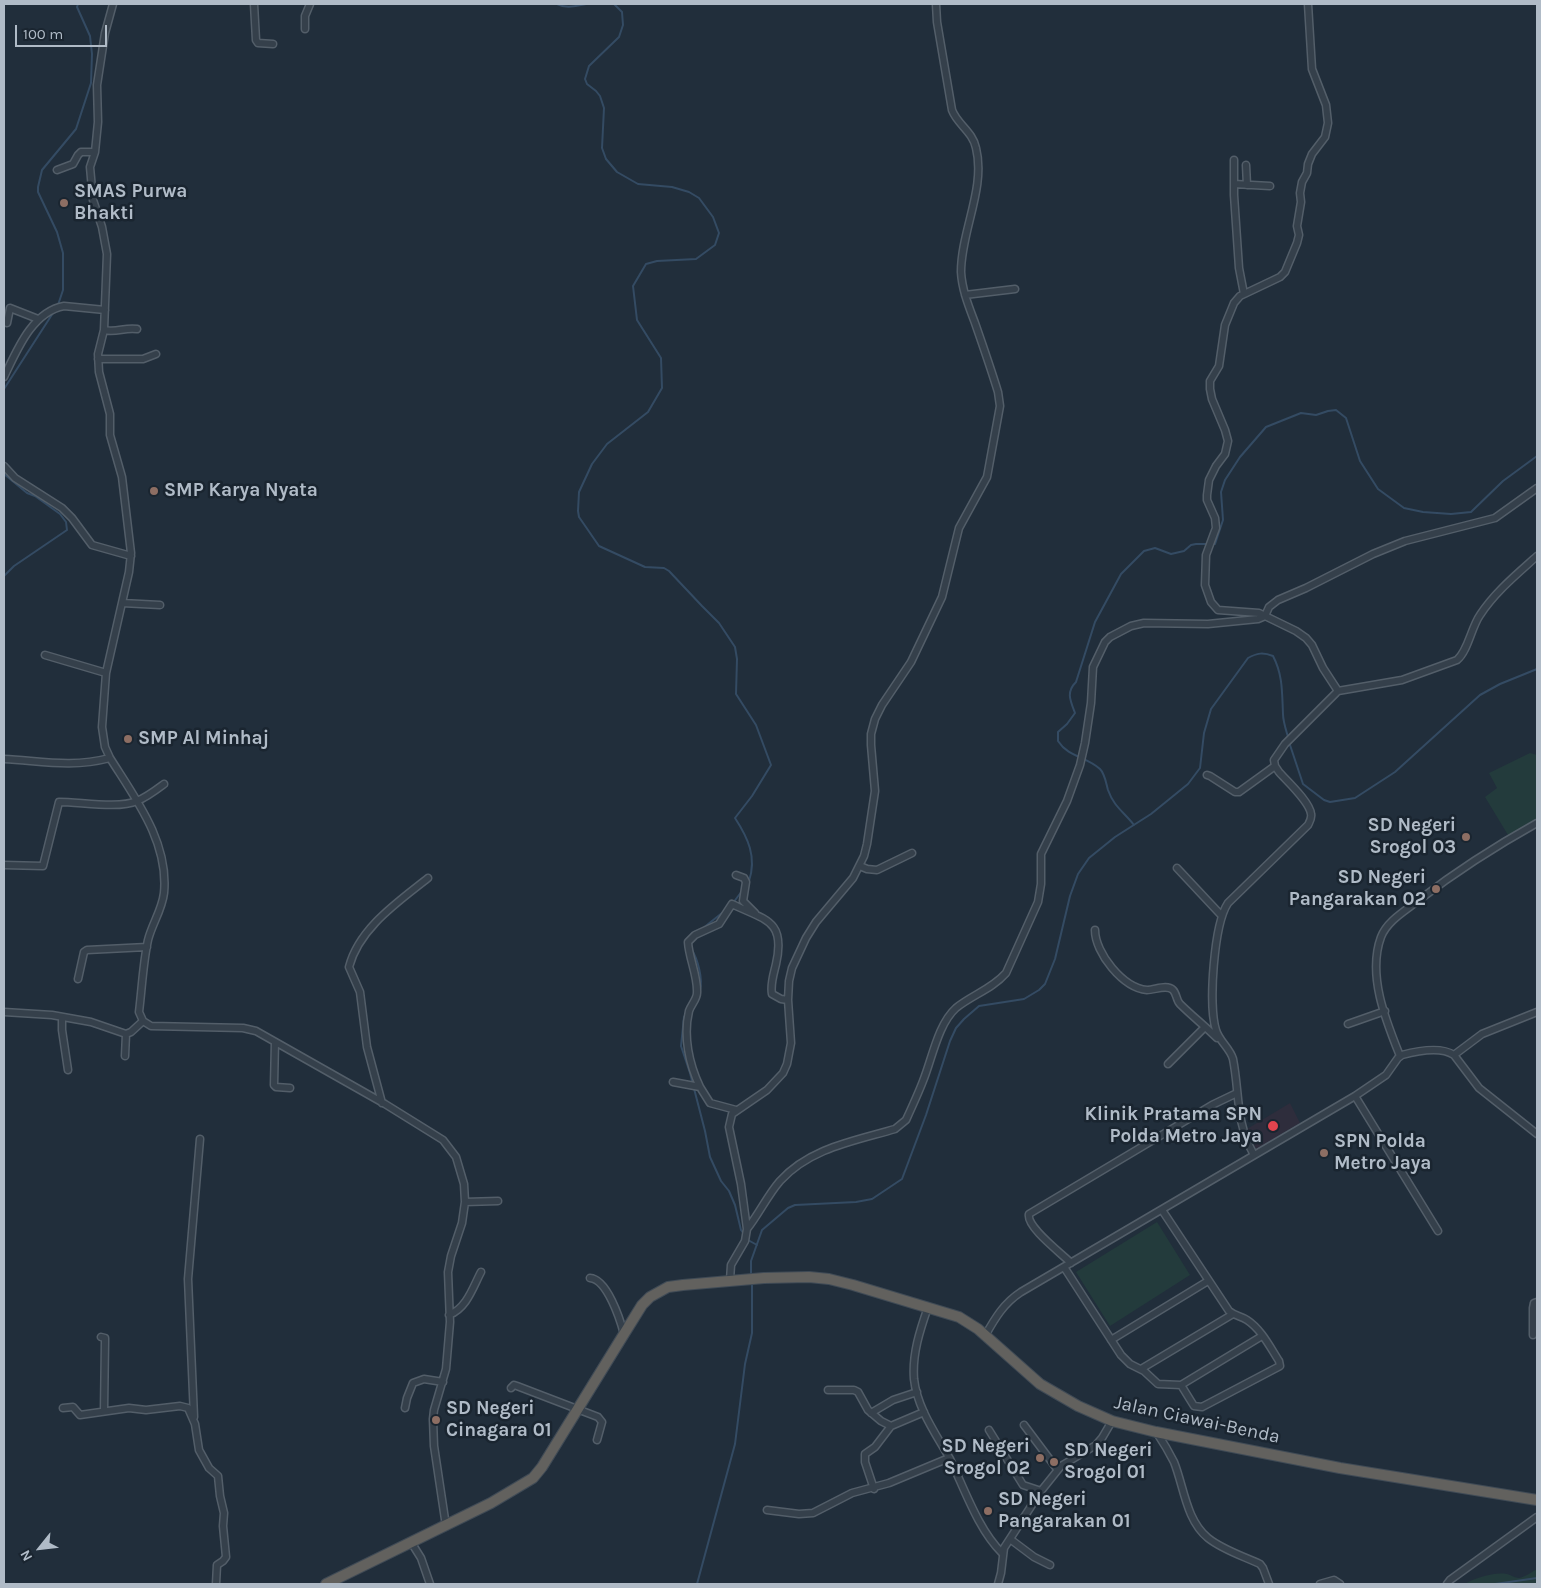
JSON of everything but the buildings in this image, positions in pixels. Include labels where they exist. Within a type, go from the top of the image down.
[{"type":"highway","name":"Jalan Ciawai-Benda","points":[[326,1584],[446,1526],[533,1478],[542,1467],[642,1305],[650,1297],[660,1290],[683,1285],[732,1280],[810,1277],[829,1279],[928,1307],[965,1320],[1040,1384],[1078,1406],[1112,1421],[1156,1432],[1340,1468],[1537,1500]]},
{"type":"street","points":[[113,4],[105,33],[97,85],[98,122],[95,152],[90,167],[93,200],[102,227],[107,254],[104,330],[99,344],[98,359],[101,382],[110,414],[110,436],[122,477],[131,556],[106,673],[102,727],[105,747],[110,758],[137,802],[153,833],[164,872],[163,902],[150,934],[147,947],[139,1012],[142,1021],[151,1026],[243,1028],[256,1031],[382,1102],[443,1140],[456,1157],[461,1172],[465,1202],[462,1223],[451,1256],[448,1272],[449,1315],[446,1369],[434,1410],[432,1429],[446,1526]]},
{"type":"street","points":[[254,4],[256,40],[258,43],[273,44]]},
{"type":"street","points":[[305,29],[305,16],[310,4]]},
{"type":"street","points":[[747,1229],[741,1184],[729,1127],[732,1114],[773,1086],[787,1064],[791,1043],[788,1000],[792,968],[816,922],[850,883],[860,866],[867,844],[875,791],[874,768],[870,751],[871,734],[875,718],[882,704],[911,662],[930,624],[946,585],[959,528],[983,486],[990,467],[1000,406],[965,295],[961,272],[978,176],[978,158],[974,141],[952,110],[937,22],[936,4]]},
{"type":"street","points":[[1308,4],[1312,69],[1326,109],[1327,129],[1322,141],[1312,154],[1307,173],[1302,182],[1297,226],[1299,235],[1285,272],[1273,282],[1244,294],[1237,300],[1227,318],[1220,363],[1210,384],[1212,399],[1228,441],[1225,454],[1212,473],[1207,490],[1207,500],[1216,528],[1206,555],[1205,585],[1211,602],[1218,610],[1259,613],[1280,622],[1306,638],[1338,690]]},
{"type":"street","points":[[58,170],[73,164],[82,152],[95,152]]},
{"type":"street","points":[[1234,160],[1239,268],[1244,294]]},
{"type":"street","points":[[1246,165],[1247,185]]},
{"type":"street","points":[[1234,184],[1270,186]]},
{"type":"street","points":[[965,295],[1014,289]]},
{"type":"street","points":[[4,377],[38,319],[50,311],[64,306],[105,310]]},
{"type":"street","points":[[4,322],[7,323],[10,308],[38,319]]},
{"type":"street","points":[[104,330],[113,332],[129,328],[137,329]]},
{"type":"street","points":[[98,359],[142,359],[156,354]]},
{"type":"street","points":[[4,466],[15,478],[62,508],[92,545],[131,556]]},
{"type":"street","points":[[732,1280],[731,1265],[742,1246],[747,1229],[780,1182],[803,1161],[826,1150],[895,1129],[902,1124],[906,1120],[923,1082],[943,1026],[956,1008],[999,981],[1006,973],[1038,902],[1041,884],[1041,854],[1067,801],[1080,765],[1091,702],[1093,667],[1105,642],[1110,637],[1131,626],[1144,624],[1208,624],[1258,619],[1265,616],[1269,607],[1278,600],[1373,554],[1405,541],[1495,518],[1537,488]]},
{"type":"street","points":[[1254,1155],[1241,1124],[1232,1056],[1216,1032],[1212,993],[1221,915],[1228,903],[1311,820],[1312,815],[1307,805],[1275,766],[1274,760],[1285,744],[1338,690],[1402,680],[1457,660],[1462,655],[1471,631],[1482,612],[1507,583],[1537,556]]},
{"type":"street","points":[[122,603],[160,605]]},
{"type":"street","points":[[45,655],[106,673]]},
{"type":"street","points":[[4,760],[71,764],[95,762],[110,758]]},
{"type":"street","points":[[1206,775],[1235,792],[1239,792],[1275,766]]},
{"type":"street","points":[[4,865],[43,866],[59,802],[108,806],[137,802],[164,784]]},
{"type":"street","points":[[1400,1056],[1385,1012],[1376,971],[1378,947],[1385,930],[1399,916],[1456,872],[1479,856],[1537,823]]},
{"type":"street","points":[[860,866],[877,870],[912,853]]},
{"type":"street","points":[[1177,868],[1221,915]]},
{"type":"street","points":[[736,875],[744,878],[746,882],[743,901],[756,914],[776,929],[779,943],[771,992],[774,996],[788,1000]]},
{"type":"street","points":[[382,1102],[368,1052],[360,992],[350,967],[360,940],[402,898],[428,878]]},
{"type":"street","points":[[736,1110],[710,1103],[697,1087],[688,1058],[688,1018],[697,993],[688,942],[695,935],[719,924],[732,904],[756,914]]},
{"type":"street","points":[[1095,930],[1100,950],[1110,967],[1136,987],[1146,990],[1172,989],[1180,1003],[1222,1042]]},
{"type":"street","points":[[78,979],[86,950],[147,947]]},
{"type":"street","points":[[4,1012],[62,1017],[91,1022],[126,1034],[131,1032],[142,1021]]},
{"type":"street","points":[[1348,1024],[1385,1012]]},
{"type":"street","points":[[1454,1055],[1482,1034],[1537,1012]]},
{"type":"street","points":[[62,1017],[68,1070]]},
{"type":"street","points":[[1168,1064],[1205,1026]]},
{"type":"street","points":[[125,1056],[126,1034]]},
{"type":"street","points":[[275,1042],[274,1085],[276,1087],[290,1088]]},
{"type":"street","points":[[985,1336],[1000,1310],[1013,1298],[1355,1096],[1386,1075],[1400,1056],[1405,1054],[1439,1050],[1448,1051],[1454,1055],[1479,1088],[1537,1134]]},
{"type":"street","points":[[673,1082],[697,1087]]},
{"type":"street","points":[[1071,1263],[1028,1221],[1029,1214],[1212,1105],[1237,1093]]},
{"type":"street","points":[[1355,1096],[1438,1231]]},
{"type":"street","points":[[200,1138],[188,1278],[195,1424],[199,1450],[208,1468],[218,1476],[220,1496],[224,1509],[223,1526],[226,1557],[217,1566],[216,1584]]},
{"type":"street","points":[[465,1202],[498,1200]]},
{"type":"street","points":[[1162,1210],[1208,1281],[1233,1314],[1245,1318],[1262,1336],[1279,1360],[1280,1366],[1202,1407],[1194,1406],[1181,1385]]},
{"type":"street","points":[[1064,1267],[1124,1359],[1141,1369],[1158,1384],[1181,1385],[1262,1336]]},
{"type":"street","points":[[449,1315],[459,1309],[466,1301],[481,1272]]},
{"type":"street","points":[[590,1278],[598,1280],[603,1287],[617,1312],[624,1334]]},
{"type":"street","points":[[1111,1340],[1208,1281]]},
{"type":"street","points":[[1533,1334],[1533,1308],[1534,1303],[1537,1302]]},
{"type":"street","points":[[928,1307],[919,1334],[914,1363],[917,1392],[924,1412],[988,1536],[1002,1553]]},
{"type":"street","points":[[1141,1369],[1233,1314]]},
{"type":"street","points":[[101,1337],[105,1338],[104,1411]]},
{"type":"street","points":[[405,1408],[413,1383],[424,1380],[443,1382]]},
{"type":"street","points":[[511,1388],[517,1386],[598,1417],[601,1420],[601,1424],[597,1440]]},
{"type":"street","points":[[828,1390],[854,1390],[858,1392],[871,1413],[891,1426]]},
{"type":"street","points":[[871,1413],[893,1400],[917,1392]]},
{"type":"street","points":[[63,1408],[73,1407],[80,1415],[129,1408],[146,1410],[185,1407],[188,1408],[195,1424]]},
{"type":"street","points":[[874,1488],[864,1455],[878,1443],[891,1426],[924,1412]]},
{"type":"street","points":[[998,1584],[1001,1573],[1002,1553],[1041,1491],[1057,1469],[1096,1445],[1112,1421]]},
{"type":"street","points":[[1024,1425],[1057,1469]]},
{"type":"street","points":[[989,1430],[1023,1485],[1041,1491]]},
{"type":"street","points":[[1156,1432],[1174,1462],[1188,1507],[1200,1529],[1214,1542],[1260,1564],[1269,1584]]},
{"type":"street","points":[[767,1510],[806,1514],[818,1511],[852,1493],[889,1483],[949,1458]]},
{"type":"street","points":[[1447,1584],[1537,1517]]},
{"type":"street","points":[[1010,1539],[1050,1566]]},
{"type":"street","points":[[411,1542],[421,1558],[430,1584]]},
{"type":"street","points":[[1320,1584],[1334,1580],[1340,1584]]},
{"type":"shaded area","name":"Klinik Pratama SPN Polda Metro Jaya","points":[[1290,1103],[1300,1123],[1256,1149],[1247,1129]]},
{"type":"green space","points":[[1530,753],[1537,755],[1537,821],[1508,835],[1485,797],[1497,788],[1489,773]]},
{"type":"green space","points":[[1157,1222],[1190,1275],[1110,1326],[1076,1272]]},
{"type":"green space","points":[[1537,1569],[1537,1584],[1464,1584],[1496,1574],[1507,1574],[1519,1578]]},
{"type":"waterway","points":[[58,305],[63,290],[63,253],[57,232],[38,192],[38,187],[42,170],[76,129],[91,83],[92,54],[90,36],[77,7],[78,4]]},
{"type":"waterway","points":[[557,4],[568,7],[586,4]]},
{"type":"waterway","points":[[614,4],[622,12],[623,25],[619,37],[589,66],[585,79],[587,84],[600,96],[604,108],[602,148],[606,159],[617,172],[638,184],[672,187],[689,192],[699,198],[713,217],[719,233],[715,245],[696,259],[657,261],[646,264],[633,286],[637,320],[661,358],[662,388],[648,412],[607,444],[592,464],[579,492],[578,511],[579,517],[599,546],[645,567],[664,568],[669,571],[719,623],[735,647],[737,659],[736,694],[756,725],[771,765],[752,796],[735,818],[744,833],[752,856],[749,881]]},
{"type":"waterway","points":[[4,389],[53,313]]},
{"type":"waterway","points":[[1213,544],[1215,544],[1223,520],[1221,492],[1225,480],[1240,457],[1266,427],[1301,413],[1316,415],[1336,410],[1346,418],[1360,461],[1378,489],[1404,508],[1423,512],[1451,514],[1471,512],[1503,481],[1537,456]]},
{"type":"waterway","points":[[4,474],[27,493],[35,496],[60,514],[66,522],[67,530],[14,566],[4,576]]},
{"type":"waterway","points":[[1134,825],[1113,801],[1102,771],[1095,765],[1062,747],[1058,741],[1058,732],[1075,713],[1070,700],[1071,689],[1076,682],[1095,622],[1121,574],[1144,551],[1155,548],[1171,554],[1184,551],[1191,545],[1209,544]]},
{"type":"waterway","points":[[751,1275],[751,1261],[762,1230],[788,1208],[795,1205],[856,1202],[872,1199],[902,1179],[956,1028],[979,1006],[1024,999],[1045,984],[1055,959],[1070,896],[1078,874],[1089,858],[1115,837],[1151,814],[1188,784],[1200,768],[1204,733],[1211,709],[1251,656],[1260,654],[1273,656],[1280,677],[1284,720],[1288,737]]},
{"type":"waterway","points":[[1289,742],[1303,784],[1324,800],[1330,802],[1355,798],[1395,772],[1480,695],[1500,684],[1537,669]]},
{"type":"waterway","points":[[733,903],[742,891]]},
{"type":"waterway","points":[[702,929],[722,913]]},
{"type":"waterway","points":[[691,948],[699,969],[700,991]]},
{"type":"waterway","points":[[686,1014],[684,1017],[681,1046],[690,1073],[710,1157],[721,1181],[729,1191],[735,1205],[741,1230],[744,1234]]},
{"type":"waterway","points":[[748,1240],[757,1245]]},
{"type":"waterway","points":[[697,1584],[735,1444],[745,1364],[752,1333],[752,1282]]},
{"type":"waterway","points":[[1495,1584],[1537,1578]]},
{"type":"place","name":"SMAS Purwa Bhakti","points":[[64,203]]},
{"type":"place","name":"SMP Karya Nyata","points":[[154,491]]},
{"type":"place","name":"SMP Al Minhaj","points":[[128,739]]},
{"type":"place","name":"SD Negeri Srogol 03","points":[[1466,837]]},
{"type":"place","name":"SD Negeri Pangarakan 02","points":[[1436,889]]},
{"type":"place","name":"Klinik Pratama SPN Polda Metro Jaya","points":[[1273,1126]]},
{"type":"place","name":"SPN Polda Metro Jaya","points":[[1324,1153]]},
{"type":"place","name":"SD Negeri Cinagara 01","points":[[436,1420]]},
{"type":"place","name":"SD Negeri Srogol 02","points":[[1040,1458]]},
{"type":"place","name":"SD Negeri Srogol 01","points":[[1054,1462]]},
{"type":"place","name":"SD Negeri Pangarakan 01","points":[[988,1511]]}]
